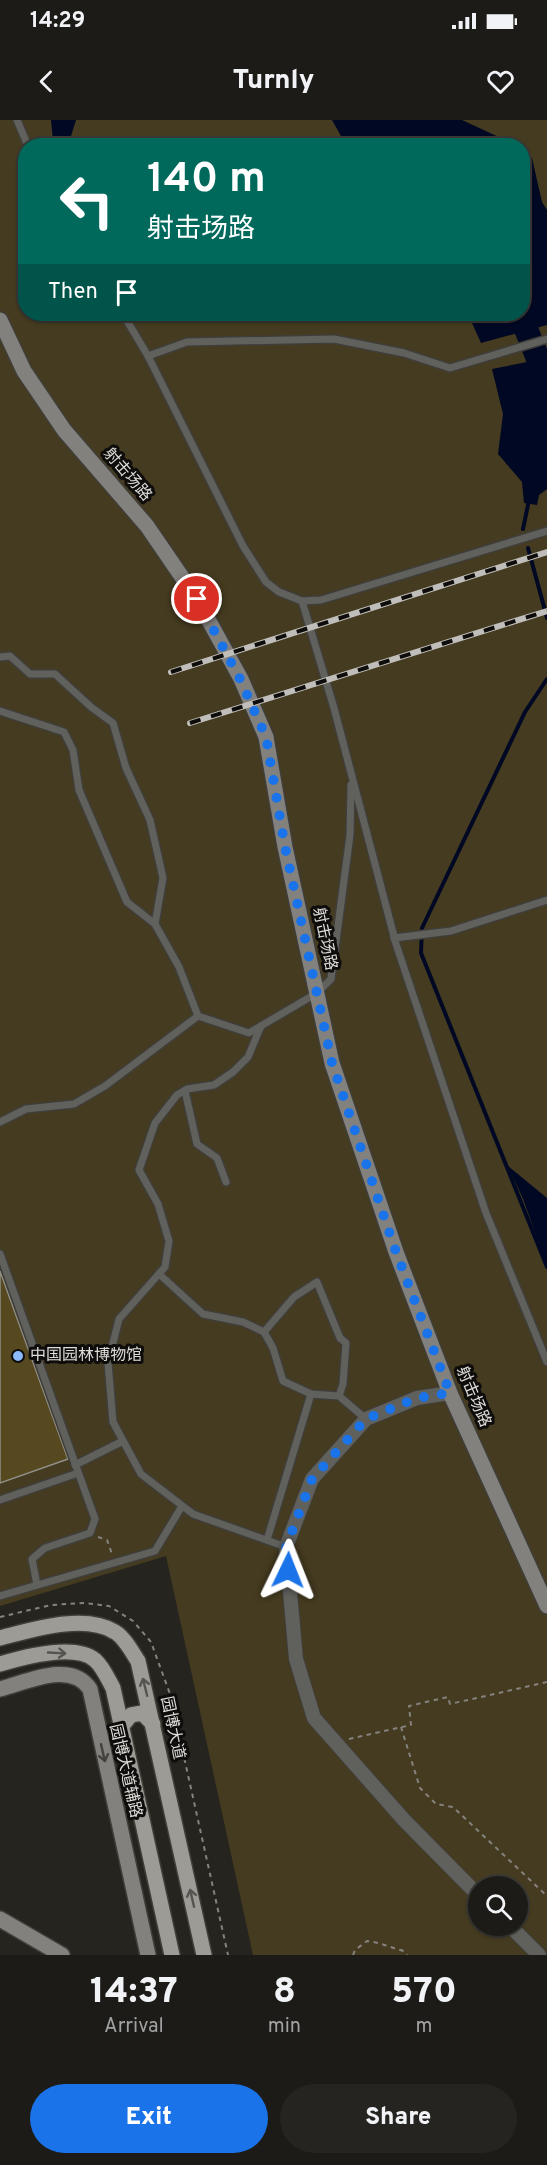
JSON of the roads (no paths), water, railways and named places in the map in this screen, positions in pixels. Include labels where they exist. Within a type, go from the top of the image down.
[{"type":"main road","name":"园博大道","points":[[0,1638],[55,1625],[90,1623],[116,1632],[138,1661],[204,1955]]},
{"type":"main road","points":[[0,1664],[48,1652],[80,1654],[94,1659],[102,1668],[113,1688],[172,1955]]},
{"type":"main road","points":[[121,1727],[131,1715],[142,1713],[153,1724]]},
{"type":"street","name":"射击场路","points":[[0,320],[24,371],[64,430],[147,526],[197,599],[240,679],[266,737],[285,847],[332,1063],[396,1252],[450,1393],[547,1606]]},
{"type":"street","points":[[450,1393],[417,1398],[366,1419],[312,1479],[286,1547],[296,1659],[314,1718],[404,1820],[468,1885]]},
{"type":"street","name":"园博大道辅路","points":[[0,1689],[65,1674],[84,1680],[90,1689],[148,1955]]},
{"type":"street","points":[[0,1919],[62,1955]]},
{"type":"street","points":[[520,1936],[538,1955]]},
{"type":"lane","points":[[17,120],[25,138]]},
{"type":"lane","points":[[127,321],[243,546],[266,582],[279,592],[302,601],[321,600],[547,531]]},
{"type":"lane","points":[[147,356],[187,342],[334,339],[404,353],[450,368],[547,339]]},
{"type":"lane","points":[[302,601],[334,708],[394,938],[486,1213],[547,1362]]},
{"type":"lane","points":[[0,657],[10,656],[30,674],[55,674],[91,707],[114,723],[126,768],[150,820],[163,878],[155,924]]},
{"type":"lane","points":[[0,711],[64,732],[73,750],[79,790],[127,902],[155,924],[179,967],[198,1016]]},
{"type":"lane","points":[[198,1016],[249,1033],[317,993],[331,979],[350,835],[351,777]]},
{"type":"lane","points":[[394,938],[451,932],[547,900]]},
{"type":"lane","points":[[0,1122],[26,1109],[74,1104],[105,1086],[198,1016]]},
{"type":"lane","points":[[261,1026],[248,1057],[233,1072],[214,1085],[177,1095],[155,1123],[139,1170],[159,1204],[169,1241],[165,1267],[119,1319],[108,1363],[113,1422],[141,1474],[193,1514],[286,1547]]},
{"type":"lane","points":[[185,1091],[197,1144],[217,1158],[226,1182]]},
{"type":"lane","points":[[0,1254],[95,1519],[90,1533],[45,1548],[32,1559],[37,1585]]},
{"type":"lane","points":[[159,1274],[203,1314],[243,1322],[264,1332],[273,1348],[283,1381],[311,1394],[339,1396],[366,1419]]},
{"type":"lane","points":[[264,1332],[294,1297],[317,1282],[340,1338],[346,1343],[343,1384],[339,1396]]},
{"type":"lane","points":[[267,1540],[311,1394]]},
{"type":"lane","points":[[75,1465],[123,1441]]},
{"type":"lane","points":[[0,1500],[78,1473]]},
{"type":"lane","points":[[0,1596],[155,1551],[182,1506]]},
{"type":"water","points":[[51,120],[76,120],[72,138],[53,138]]},
{"type":"water","points":[[332,120],[462,120],[501,138],[342,138]]},
{"type":"water","points":[[530,157],[542,202],[547,210],[547,325],[481,343],[471,321],[530,321]]},
{"type":"water","points":[[547,358],[547,489],[539,495],[537,505],[524,503],[522,482],[498,454],[503,414],[492,369]]},
{"type":"water","points":[[508,1166],[547,1198],[547,1265],[523,1199]]},
{"type":"waterway","points":[[523,321],[547,381]]},
{"type":"waterway","points":[[523,529],[529,500]]},
{"type":"waterway","points":[[528,548],[547,618]]},
{"type":"waterway","points":[[547,679],[525,712],[422,928],[421,953],[547,1267]]},
{"type":"railway","points":[[171,672],[547,552]]},
{"type":"railway","points":[[190,723],[547,611]]},
{"type":"place","name":"中国园林博物馆","points":[[18,1356]]}]
